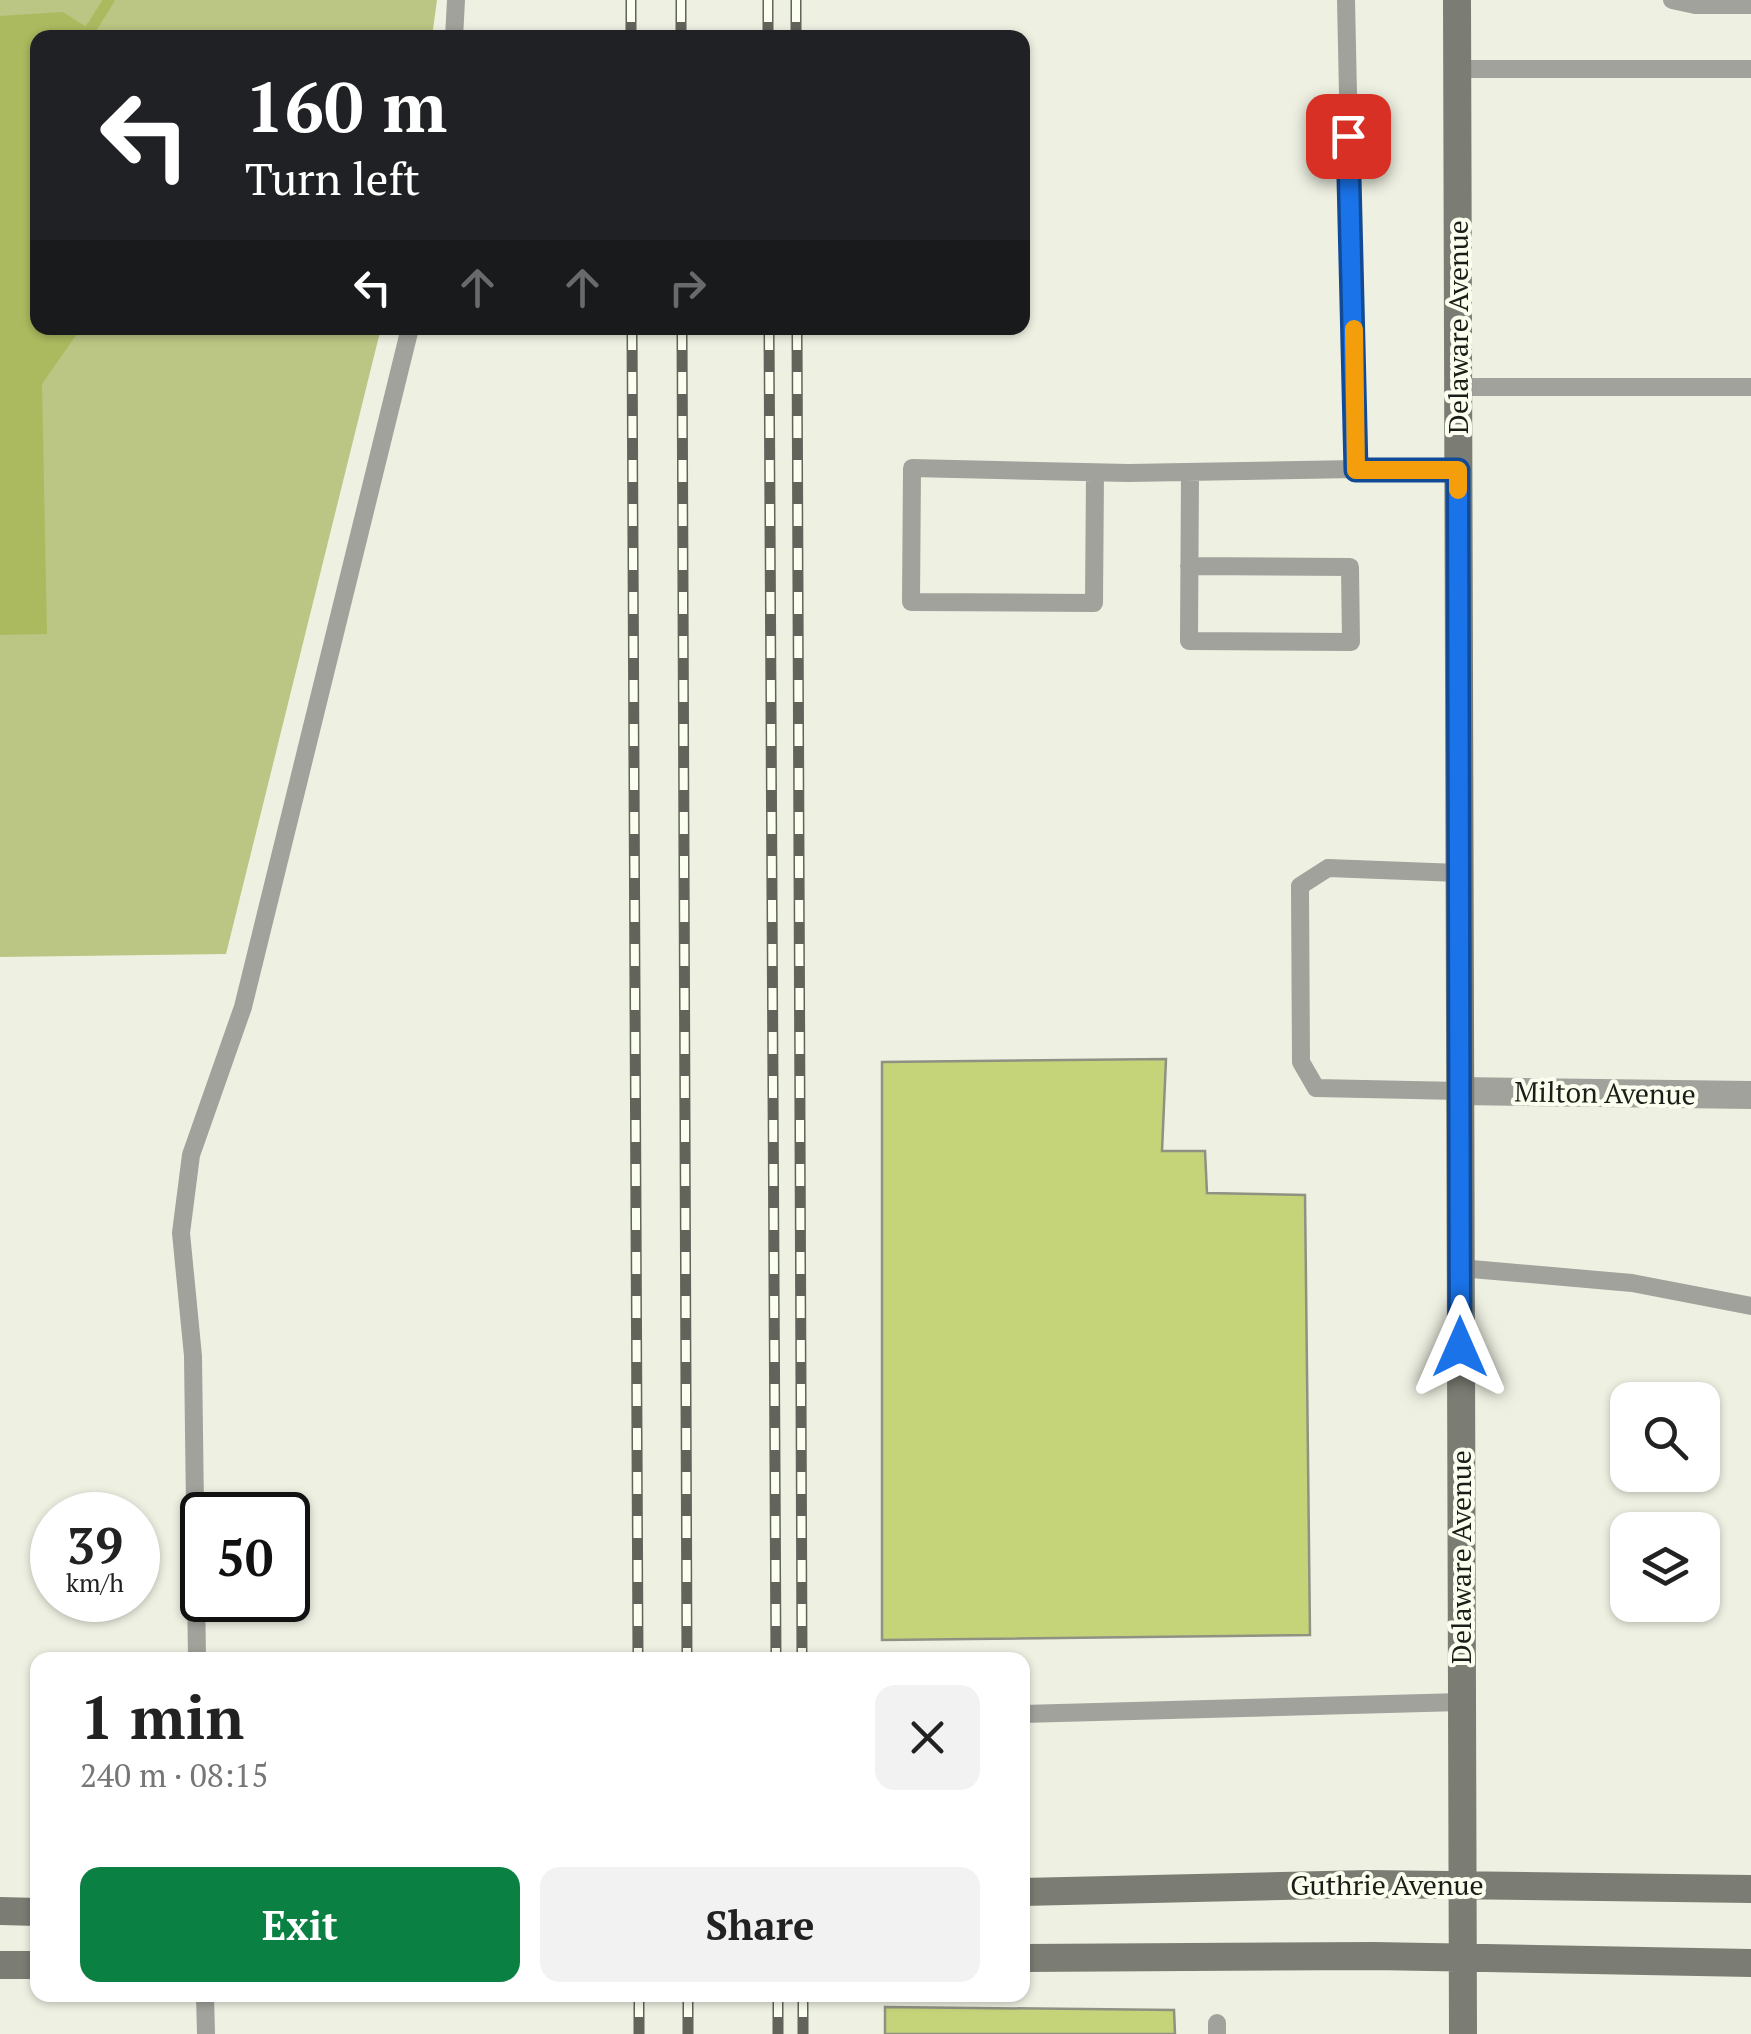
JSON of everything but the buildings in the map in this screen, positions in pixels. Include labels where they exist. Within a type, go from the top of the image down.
[{"type":"main road","name":"Delaware Avenue","points":[[1458,0],[1463,2034]]},
{"type":"main road","name":"Guthrie Avenue","points":[[1030,1892],[1368,1884],[1751,1889]]},
{"type":"main road","points":[[0,1911],[30,1912]]},
{"type":"main road","points":[[1030,1958],[1374,1956],[1751,1962]]},
{"type":"main road","points":[[0,1965],[30,1964]]},
{"type":"street","name":"Milton Avenue","points":[[1460,1092],[1751,1095]]},
{"type":"lane","points":[[454,30],[456,0]]},
{"type":"lane","points":[[1346,0],[1356,470]]},
{"type":"lane","points":[[1672,0],[1695,6],[1751,5]]},
{"type":"lane","points":[[1458,69],[1751,69]]},
{"type":"lane","points":[[197,1652],[194,1356],[181,1233],[191,1155],[243,1006],[408,335]]},
{"type":"lane","points":[[1458,386],[1751,387]]},
{"type":"lane","points":[[1095,472],[1094,603],[910,602],[912,468],[1095,472],[1458,470]]},
{"type":"lane","points":[[1189,566],[1350,566],[1351,642],[1189,641],[1189,566],[1190,472]]},
{"type":"lane","points":[[1459,873],[1328,868],[1300,886],[1301,1062],[1316,1088],[1460,1092]]},
{"type":"lane","points":[[1460,1268],[1632,1283],[1751,1306]]},
{"type":"lane","points":[[1030,1714],[1461,1702]]},
{"type":"lane","points":[[204,2002],[206,2034]]},
{"type":"shaded area","points":[[0,0],[437,0],[433,30],[30,30],[30,335],[379,335],[226,954],[0,957]]},
{"type":"shaded area","points":[[63,12],[91,30],[30,30],[30,335],[76,335],[42,384],[47,634],[0,635],[0,16]]},
{"type":"waterway","points":[[90,30],[109,0]]},
{"type":"railway","points":[[631,0],[631,30]]},
{"type":"railway","points":[[681,0],[681,30]]},
{"type":"railway","points":[[768,0],[768,30]]},
{"type":"railway","points":[[796,0],[796,30]]},
{"type":"railway","points":[[632,335],[638,1652]]},
{"type":"railway","points":[[682,335],[687,1652]]},
{"type":"railway","points":[[769,335],[776,1652]]},
{"type":"railway","points":[[797,335],[802,1652]]},
{"type":"railway","points":[[639,2002],[639,2034]]},
{"type":"railway","points":[[688,2002],[688,2034]]},
{"type":"railway","points":[[778,2002],[778,2034]]},
{"type":"railway","points":[[803,2002],[803,2034]]},
{"type":"slow traffic","points":[[1354,329],[1356,470],[1458,470],[1458,490]]},
{"type":"route","points":[[1348,136],[1356,470],[1458,470],[1460,1347]]}]
